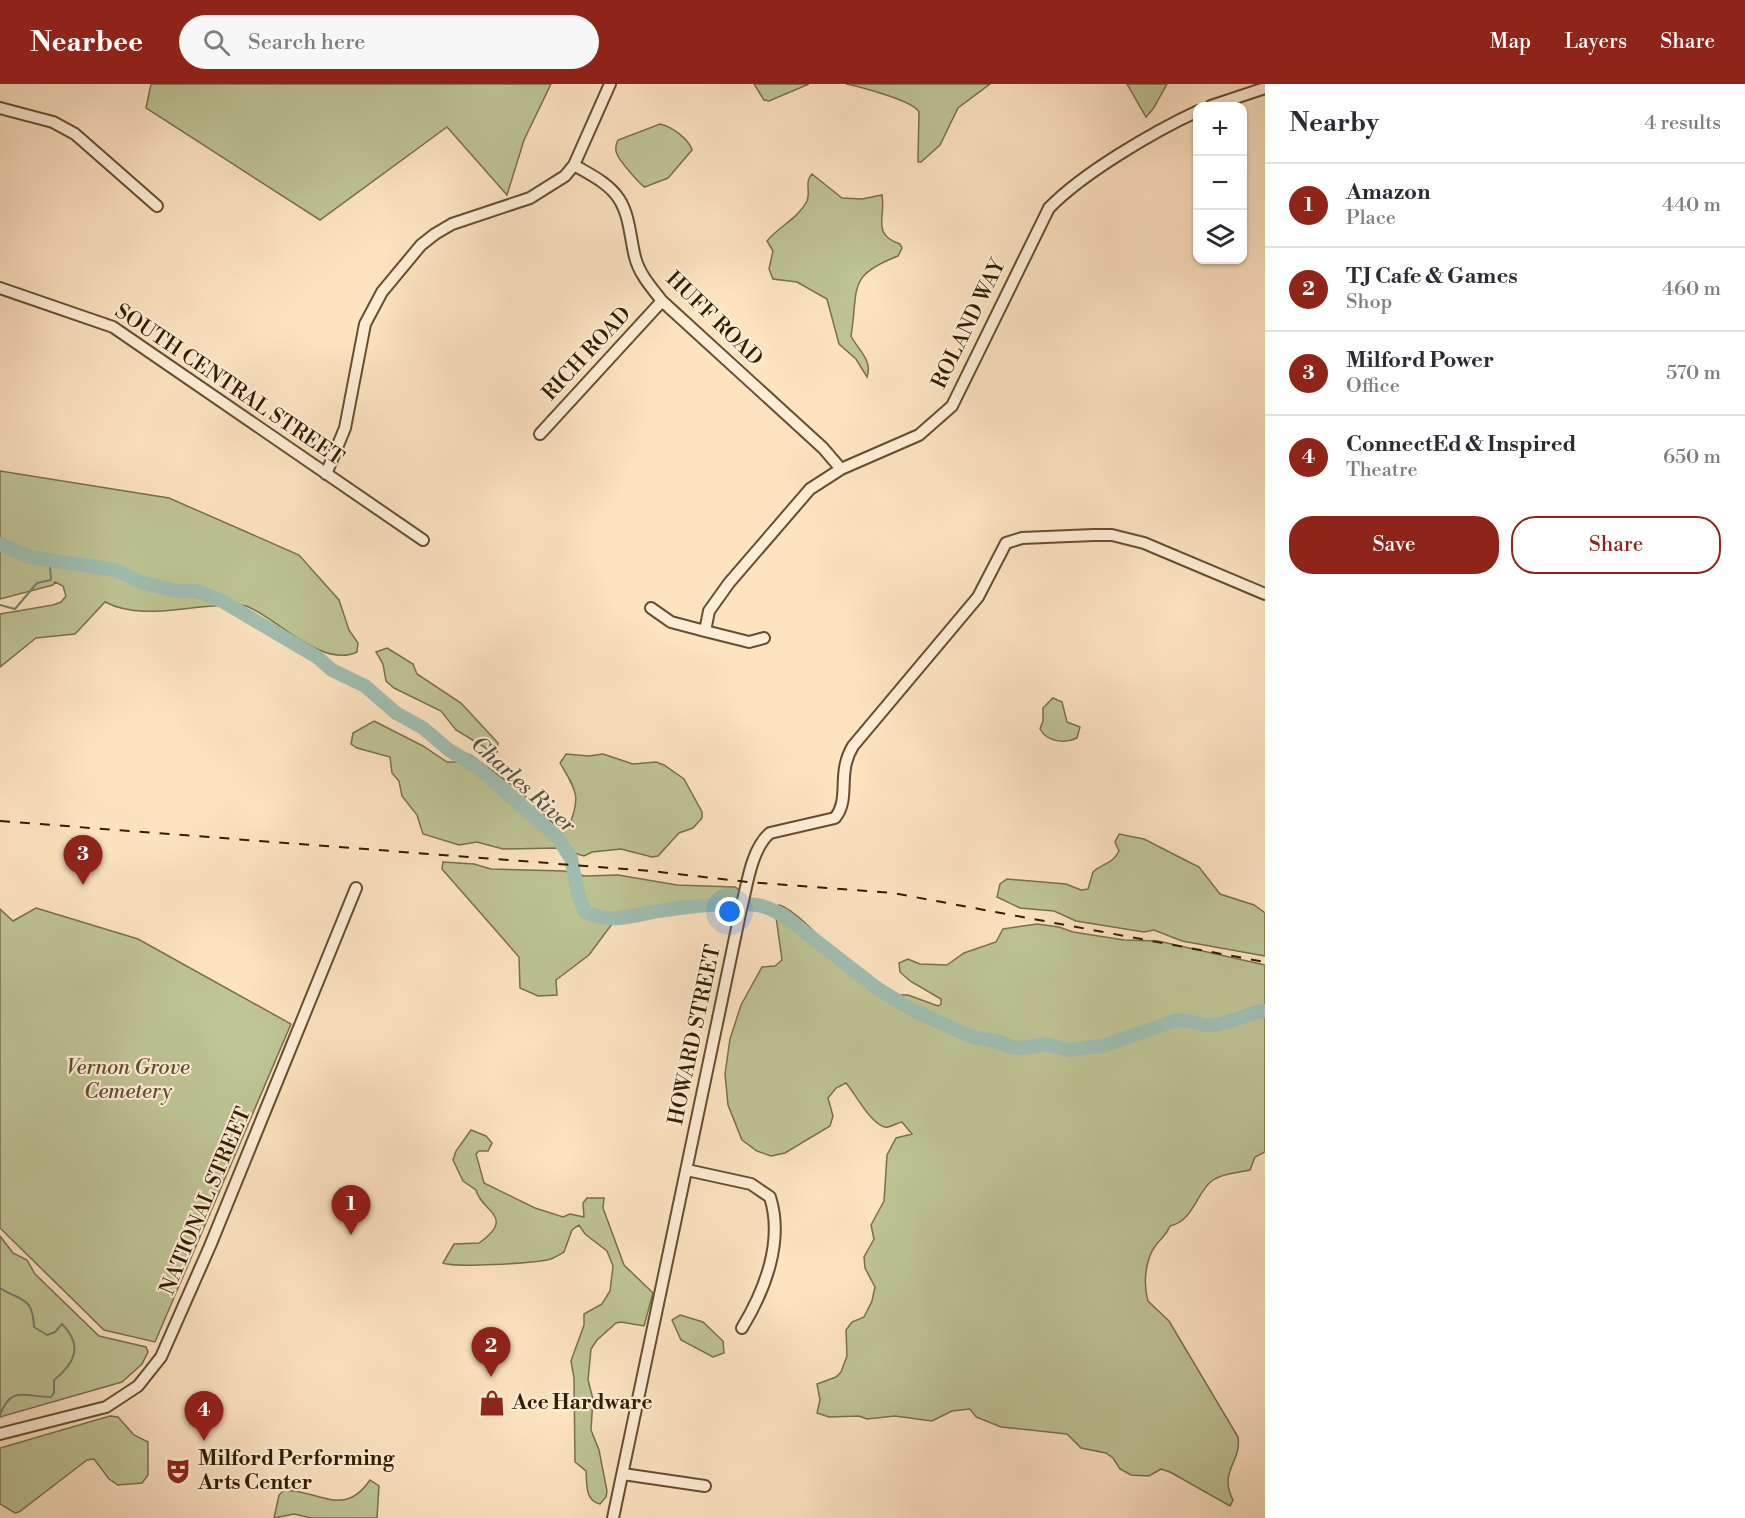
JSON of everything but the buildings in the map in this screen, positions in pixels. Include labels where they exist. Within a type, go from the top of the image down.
[{"type":"street","points":[[326,474],[345,428],[365,324],[382,292],[421,245],[435,234],[452,224],[530,198],[565,176],[574,165],[610,84]]},
{"type":"street","points":[[1222,102],[1265,88]]},
{"type":"street","points":[[0,108],[53,122],[75,134],[157,206]]},
{"type":"street","name":"ROLAND WAY","points":[[705,631],[709,611],[752,555],[810,489],[841,469],[919,435],[951,406],[1040,220],[1058,198],[1170,124],[1193,113]]},
{"type":"street","name":"HUFF ROAD","points":[[574,165],[594,176],[619,199],[630,228],[635,259],[646,280],[662,301],[817,442],[841,469]]},
{"type":"street","name":"SOUTH CENTRAL STREET","points":[[0,288],[113,327],[423,540]]},
{"type":"street","name":"RICH ROAD","points":[[540,434],[662,301]]},
{"type":"street","name":"HOWARD STREET","points":[[614,1518],[654,1318],[744,899],[754,863],[765,838],[770,833],[835,818],[842,809],[845,759],[853,746],[985,587],[1006,543],[1022,538],[1062,536],[1112,535],[1129,538],[1265,594]]},
{"type":"street","points":[[651,608],[671,622],[749,642],[764,638]]},
{"type":"street","name":"NATIONAL STREET","points":[[0,1434],[111,1404],[138,1386],[161,1357],[210,1246],[356,888]]},
{"type":"street","points":[[687,1170],[751,1184],[770,1197],[776,1224],[772,1255],[760,1296],[742,1328]]},
{"type":"street","points":[[623,1474],[705,1486]]},
{"type":"green space","points":[[151,84],[551,84],[524,140],[507,195],[447,127],[320,220],[146,108]]},
{"type":"green space","points":[[754,84],[809,84],[769,101],[764,100]]},
{"type":"green space","points":[[846,84],[990,84],[958,108],[940,145],[921,162],[918,162],[919,112],[908,103],[898,99]]},
{"type":"green space","points":[[1127,84],[1167,84],[1146,117]]},
{"type":"green space","points":[[660,124],[679,134],[692,150],[668,178],[645,187],[622,161],[616,152],[616,145],[618,140]]},
{"type":"green space","points":[[812,174],[842,198],[862,199],[882,195],[883,230],[902,248],[898,256],[870,270],[862,277],[858,286],[851,336],[868,365],[867,377],[856,359],[839,344],[827,299],[797,282],[773,279],[769,269],[773,251],[767,241],[794,218],[803,207],[808,198],[808,180]]},
{"type":"green space","points":[[0,471],[169,498],[299,555],[339,600],[349,630],[358,643],[357,652],[343,655],[314,648],[246,606],[226,605],[144,611],[118,607],[105,602],[75,634],[36,638],[0,667],[0,614],[53,605],[61,602],[66,596],[63,586],[55,582],[53,585],[0,599]]},
{"type":"green space","points":[[387,648],[413,664],[417,674],[461,703],[498,743],[497,752],[489,750],[456,730],[441,711],[394,688],[386,681],[383,664],[376,652]]},
{"type":"green space","points":[[1053,698],[1062,702],[1067,722],[1080,727],[1077,738],[1057,741],[1047,737],[1040,729],[1043,721],[1043,708]]},
{"type":"green space","points":[[374,721],[423,746],[447,762],[457,762],[468,754],[472,756],[519,790],[554,824],[569,826],[575,807],[573,786],[560,763],[566,754],[589,756],[603,754],[633,764],[656,762],[664,765],[684,779],[702,812],[702,818],[693,828],[679,833],[658,856],[652,857],[621,849],[592,852],[584,856],[557,848],[503,849],[477,842],[459,845],[423,834],[417,815],[402,796],[399,781],[392,773],[390,757],[357,748],[351,744],[353,733]]},
{"type":"green space","points":[[1119,834],[1144,839],[1199,867],[1220,894],[1254,905],[1265,913],[1265,956],[1182,941],[1154,930],[1144,932],[1076,921],[1054,911],[1020,908],[997,897],[1000,884],[1007,879],[1066,884],[1081,890],[1088,889],[1093,872],[1117,855],[1119,851],[1115,842]]},
{"type":"green space","points":[[443,862],[474,864],[491,869],[564,871],[585,876],[618,875],[677,885],[735,887],[742,892],[739,900],[679,902],[629,911],[614,918],[589,955],[556,980],[557,995],[538,996],[520,988],[519,957],[442,869]]},
{"type":"green space","points":[[779,905],[797,916],[825,944],[897,995],[908,995],[938,1006],[941,1004],[941,999],[910,981],[900,972],[899,963],[908,959],[920,964],[947,965],[964,953],[996,942],[1003,929],[1037,924],[1124,940],[1158,941],[1265,965],[1265,1152],[1255,1157],[1250,1170],[1221,1176],[1207,1185],[1190,1212],[1178,1223],[1170,1226],[1152,1251],[1147,1264],[1145,1280],[1148,1301],[1169,1321],[1238,1437],[1237,1453],[1228,1481],[1233,1500],[1230,1506],[1170,1472],[1161,1469],[1149,1476],[1131,1475],[1120,1469],[1113,1458],[1106,1453],[1081,1448],[1067,1434],[1001,1427],[976,1417],[970,1409],[952,1411],[932,1421],[895,1416],[867,1419],[859,1416],[829,1417],[817,1413],[820,1400],[817,1384],[836,1377],[841,1372],[847,1356],[846,1330],[852,1322],[864,1317],[872,1301],[875,1287],[865,1268],[864,1257],[874,1239],[871,1225],[884,1201],[887,1155],[896,1138],[912,1134],[902,1122],[888,1127],[877,1123],[846,1083],[836,1088],[828,1098],[833,1116],[830,1126],[785,1153],[771,1156],[757,1151],[742,1140],[728,1105],[725,1074],[730,1039],[741,1005],[762,967],[775,966],[782,960],[775,910]]},
{"type":"green space","name":"Vernon Grove Cemetery","points":[[36,908],[138,939],[291,1024],[155,1342],[104,1330],[0,1228],[0,909],[13,921]]},
{"type":"green space","points":[[471,1130],[486,1136],[492,1143],[488,1151],[479,1151],[476,1154],[484,1183],[535,1208],[563,1217],[570,1214],[584,1217],[583,1203],[587,1198],[604,1198],[603,1208],[624,1265],[653,1293],[644,1326],[616,1323],[597,1340],[591,1349],[588,1380],[593,1399],[591,1430],[599,1450],[607,1491],[606,1497],[600,1504],[589,1496],[586,1471],[575,1462],[574,1378],[571,1361],[584,1325],[584,1314],[602,1304],[610,1291],[613,1266],[607,1251],[585,1234],[579,1225],[572,1230],[564,1252],[549,1259],[494,1264],[443,1263],[454,1244],[479,1243],[490,1234],[495,1226],[494,1215],[476,1190],[463,1181],[453,1160],[456,1151]]},
{"type":"green space","points":[[0,1236],[13,1253],[27,1260],[35,1274],[99,1336],[146,1347],[148,1352],[142,1364],[122,1382],[0,1417]]},
{"type":"green space","points":[[680,1315],[703,1322],[723,1341],[724,1353],[713,1357],[681,1340],[672,1320]]},
{"type":"green space","points":[[110,1416],[118,1417],[134,1435],[148,1442],[148,1475],[142,1483],[118,1485],[109,1479],[94,1459],[87,1460],[19,1512],[15,1513],[0,1504],[0,1448]]},
{"type":"green space","points":[[370,1480],[379,1486],[377,1518],[311,1518],[294,1514],[274,1518],[279,1495],[284,1490],[341,1500],[351,1498]]},
{"type":"waterway","name":"Charles River","points":[[0,544],[29,557],[116,570],[143,583],[177,591],[197,591],[222,601],[317,657],[332,670],[365,686],[396,713],[423,728],[449,750],[477,767],[557,837],[571,858],[578,893],[585,912],[595,916],[630,917],[668,909],[708,905],[764,906],[783,915],[878,989],[913,1010],[971,1037],[1000,1042],[1012,1047],[1023,1048],[1045,1044],[1069,1050],[1106,1045],[1177,1020],[1214,1025],[1265,1011]]},
{"type":"waterway","points":[[0,605],[15,609],[37,583],[51,580],[50,566],[59,562]]},
{"type":"waterway","points":[[0,1288],[28,1304],[34,1327],[47,1335],[55,1332],[62,1324],[69,1332],[74,1347],[74,1354],[67,1368],[54,1380],[54,1393],[51,1397],[14,1396],[4,1406],[0,1415]]},
{"type":"railway","points":[[0,821],[651,871],[748,882],[893,893],[1265,962]]},
{"type":"place","name":"Milford Power","points":[[83,885]]},
{"type":"place","name":"Amazon","points":[[351,1235]]},
{"type":"place","name":"TJ Cafe & Games","points":[[491,1377]]},
{"type":"place","name":"Ace Hardware","points":[[492,1403]]},
{"type":"place","name":"ConnectEd & Inspired","points":[[204,1441]]},
{"type":"place","name":"Milford Performing Arts Center","points":[[178,1471]]}]
